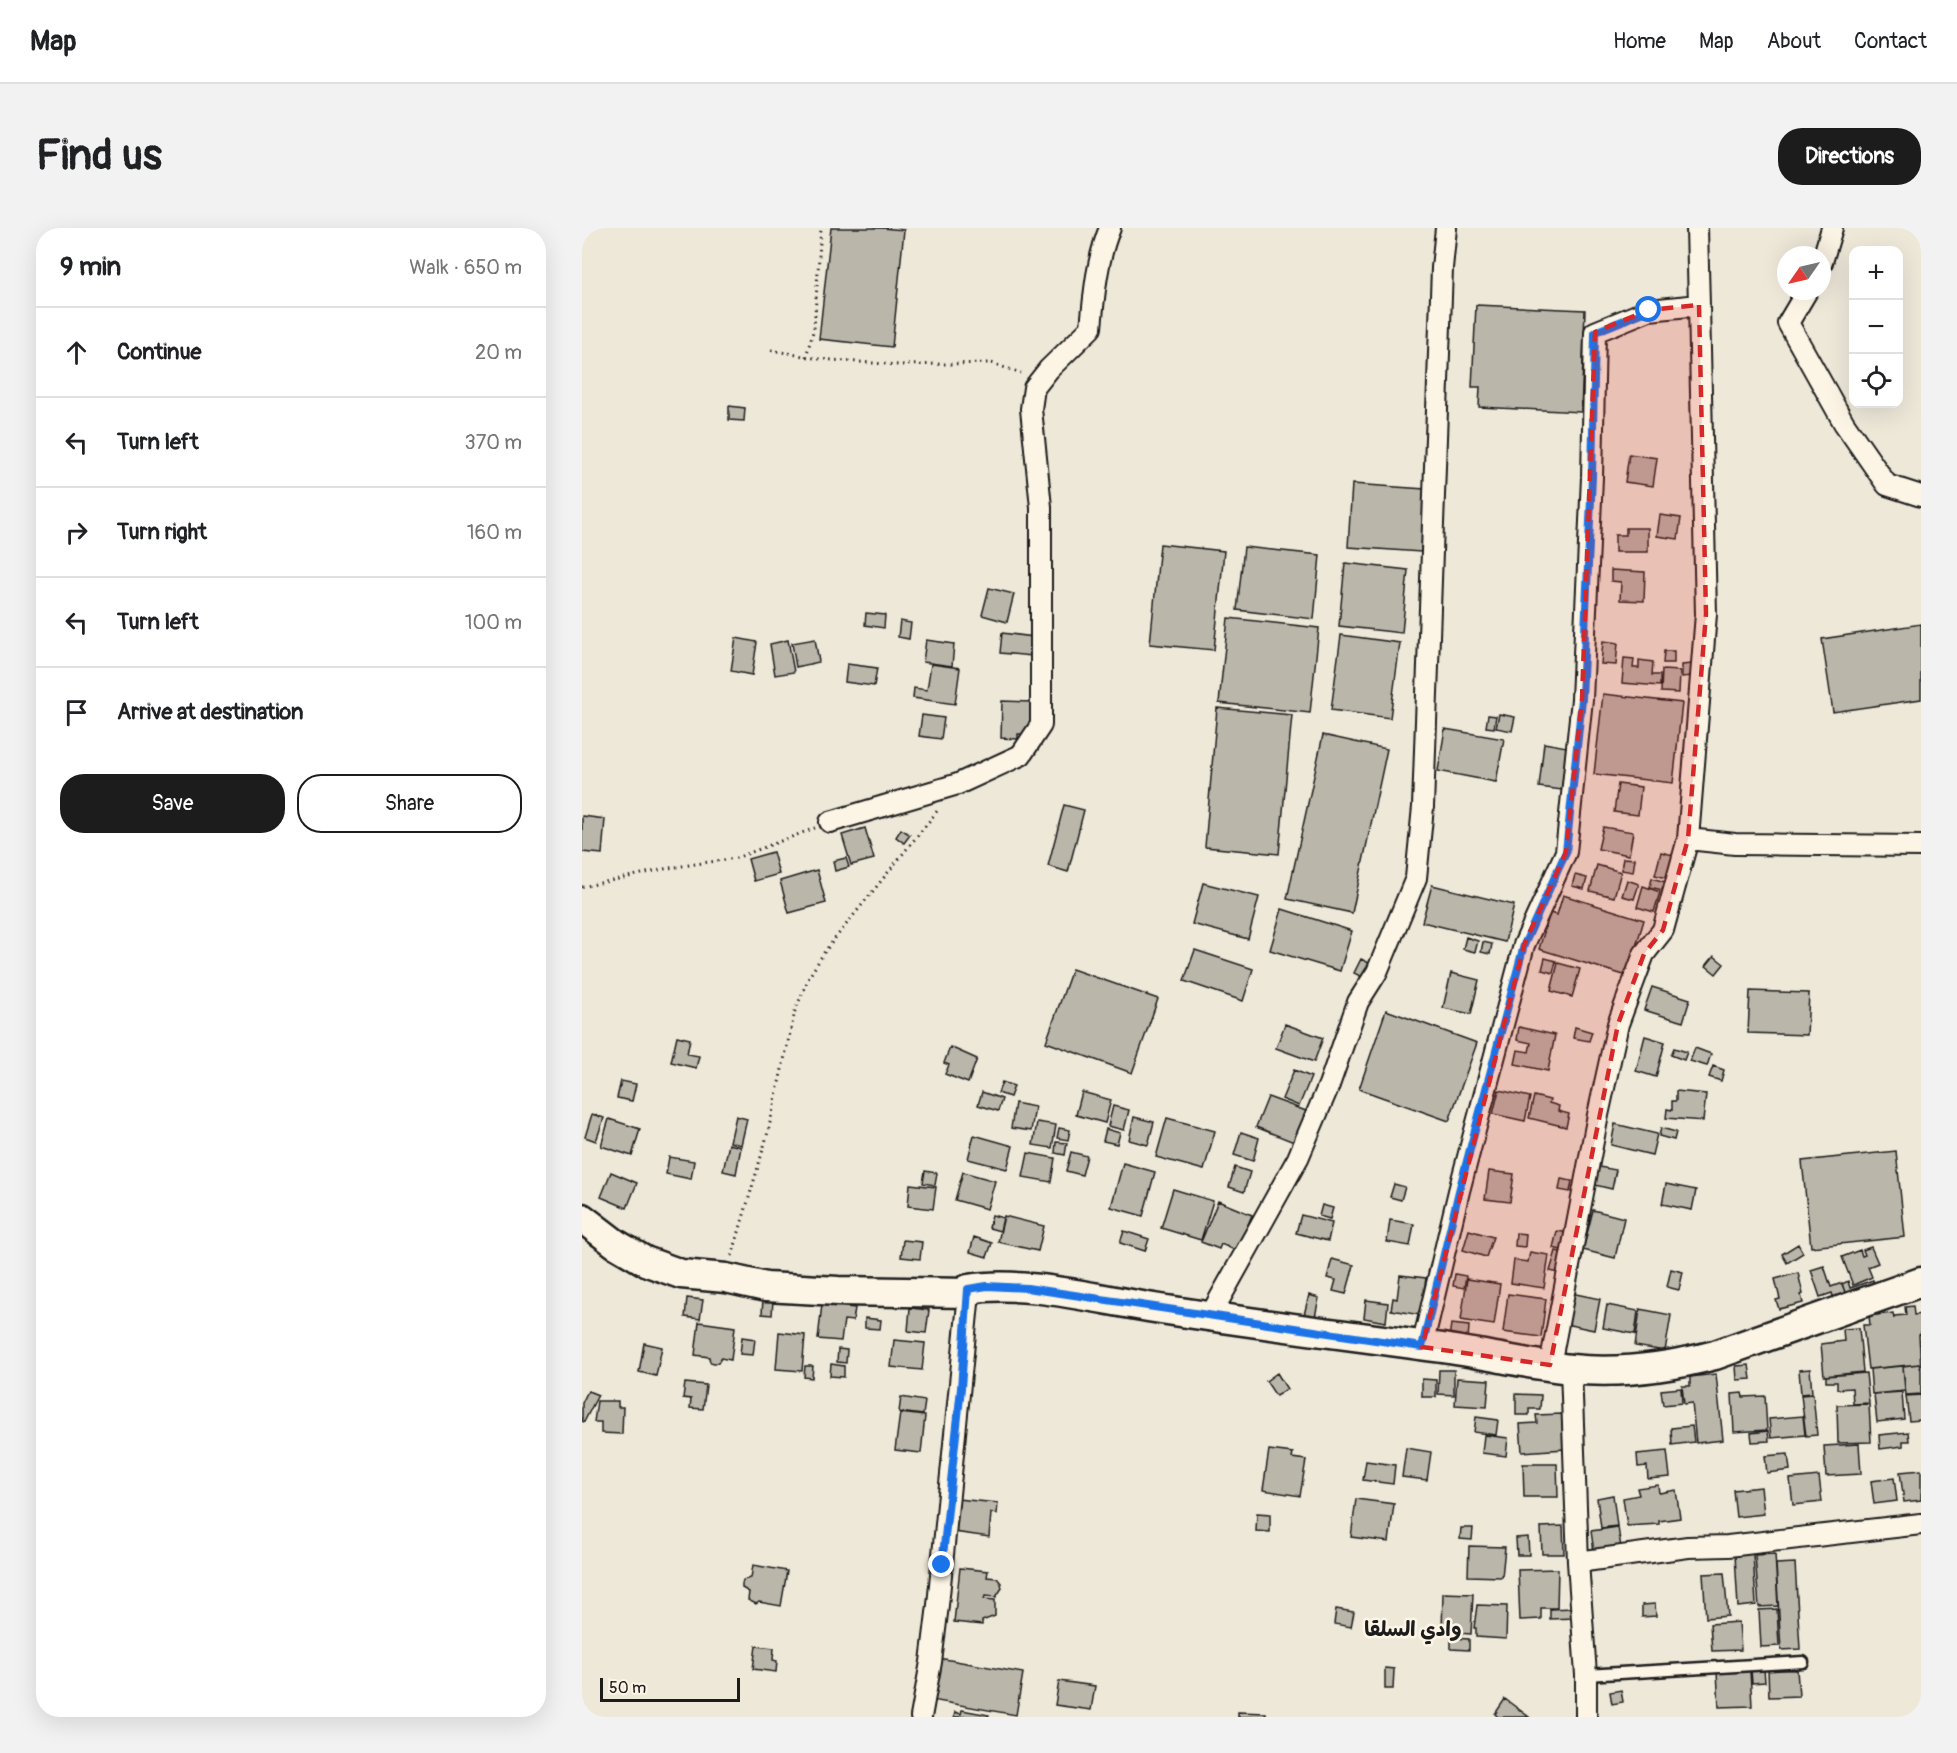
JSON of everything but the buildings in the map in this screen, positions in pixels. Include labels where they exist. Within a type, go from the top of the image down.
[{"type":"street","points":[[830,822],[958,784],[1021,755],[1041,725],[1041,507],[1031,409],[1034,388],[1049,369],[1091,328],[1094,291],[1110,228]]},
{"type":"street","points":[[1210,1316],[1298,1158],[1329,1085],[1358,1002],[1377,972],[1416,878],[1423,807],[1441,305],[1446,228]]},
{"type":"street","points":[[1587,1717],[1578,1562],[1561,1367],[1598,1115],[1618,1024],[1644,954],[1663,930],[1688,839],[1706,614],[1697,228]]},
{"type":"street","points":[[1827,246],[1832,228]]},
{"type":"street","points":[[1802,300],[1788,323],[1844,423],[1887,485],[1921,496]]},
{"type":"street","points":[[1422,1347],[1459,1191],[1524,945],[1566,852],[1582,699],[1592,477],[1595,332],[1649,310],[1700,305]]},
{"type":"street","points":[[1688,839],[1735,844],[1921,846]]},
{"type":"street","points":[[582,1218],[616,1244],[645,1261],[681,1274],[726,1278],[778,1288],[969,1293]]},
{"type":"street","points":[[921,1717],[938,1605],[968,1289],[987,1286],[1027,1288],[1561,1367],[1608,1370],[1681,1364],[1714,1355],[1921,1282]]},
{"type":"street","points":[[1578,1562],[1688,1547],[1728,1546],[1921,1524]]},
{"type":"lane","points":[[1586,1675],[1803,1662]]},
{"type":"path","points":[[806,357],[814,328],[822,228]]},
{"type":"path","points":[[771,350],[806,357],[899,365],[991,363],[1021,373],[1034,388]]},
{"type":"path","points":[[726,1278],[767,1136],[795,1011],[809,976],[825,951],[958,784]]},
{"type":"path","points":[[582,887],[669,868],[736,858],[830,822]]},
{"type":"highlighted area","points":[[1699,305],[1706,614],[1688,839],[1663,930],[1644,954],[1618,1024],[1550,1365],[1422,1347],[1524,945],[1566,852],[1582,699],[1595,332],[1649,310]]},
{"type":"district","name":"وادي السلقا","points":[[1413,1629]]},
{"type":"route","points":[[942,1565],[961,1388],[968,1289],[987,1286],[1027,1288],[1422,1347],[1459,1191],[1524,945],[1566,852],[1582,699],[1592,477],[1595,332],[1649,310]]}]
